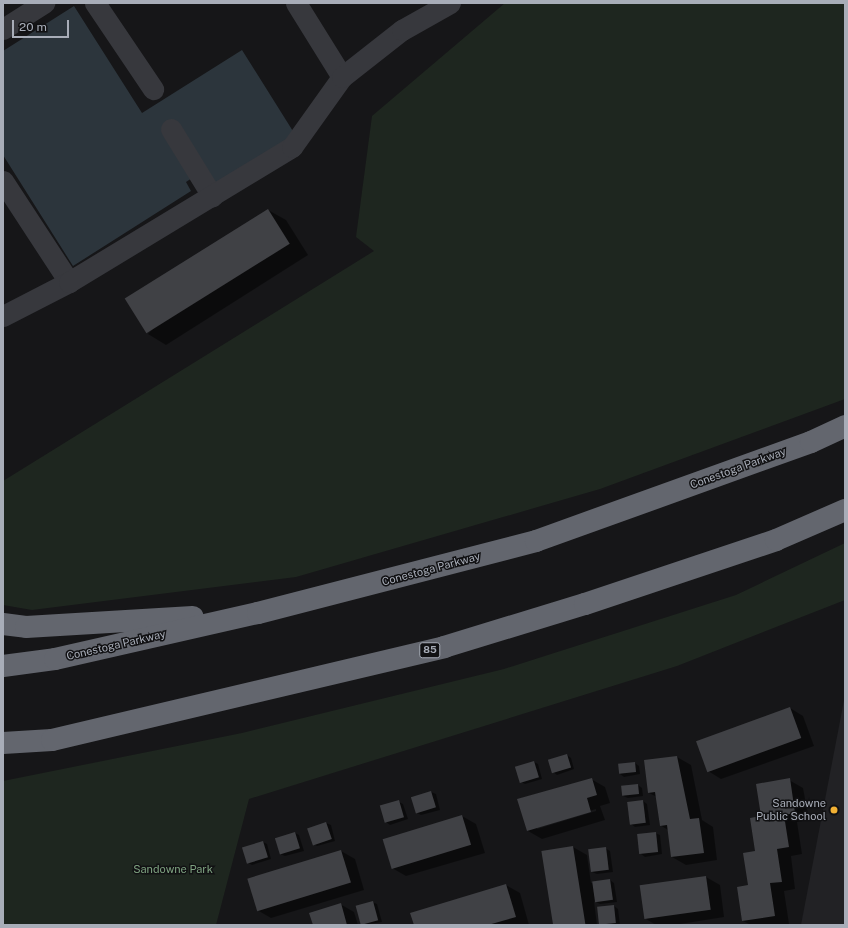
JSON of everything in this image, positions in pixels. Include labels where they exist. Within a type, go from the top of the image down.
[{"type":"highway","name":"Conestoga Parkway","points":[[3,666],[55,659],[258,614],[536,542],[811,442],[845,426]]},
{"type":"highway","name":"85","points":[[3,744],[52,740],[444,647],[585,604],[776,540],[845,510]]},
{"type":"highway","points":[[3,624],[26,627],[258,614]]},
{"type":"highway","points":[[3,751],[52,740]]},
{"type":"lane","points":[[3,28],[44,3]]},
{"type":"lane","points":[[95,3],[153,90]]},
{"type":"lane","points":[[296,3],[342,77]]},
{"type":"lane","points":[[3,316],[69,282],[292,147],[342,77],[402,30],[450,3]]},
{"type":"lane","points":[[171,129],[212,196]]},
{"type":"lane","points":[[3,181],[69,282]]},
{"type":"shaded area","points":[[74,6],[142,113],[242,50],[296,136],[215,187],[204,170],[186,182],[191,191],[73,266],[3,155],[3,51]]},
{"type":"shaded area","name":"Sandowne Public School","points":[[845,695],[845,925],[801,925]]},
{"type":"green space","points":[[505,3],[845,3],[845,399],[600,489],[296,577],[32,610],[3,605],[3,481],[374,251],[356,237],[372,116]]},
{"type":"green space","name":"Sandowne Park","points":[[845,543],[845,600],[677,666],[249,799],[216,925],[3,925],[3,781],[242,733],[504,669],[736,595]]},
{"type":"building","points":[[268,209],[290,244],[146,333],[125,299]]},
{"type":"building","points":[[790,707],[801,738],[707,772],[696,741]]},
{"type":"building","points":[[567,754],[571,767],[552,773],[548,760]]},
{"type":"building","points":[[677,756],[690,819],[699,818],[704,853],[671,857],[667,825],[660,826],[655,792],[648,793],[644,760]]},
{"type":"building","points":[[534,761],[539,777],[520,783],[515,767]]},
{"type":"building","points":[[635,762],[636,772],[619,774],[618,764]]},
{"type":"building","points":[[592,778],[597,795],[587,798],[591,812],[527,831],[517,799]]},
{"type":"building","points":[[790,778],[795,813],[784,815],[789,847],[777,849],[782,882],[770,883],[775,916],[742,921],[737,887],[748,885],[743,853],[755,851],[750,818],[761,816],[756,784]]},
{"type":"building","points":[[638,784],[639,794],[622,796],[621,786]]},
{"type":"building","points":[[431,791],[436,807],[416,813],[411,797]]},
{"type":"building","points":[[399,800],[404,817],[385,823],[380,806]]},
{"type":"building","points":[[643,800],[646,823],[630,825],[627,802]]},
{"type":"building","points":[[462,815],[471,845],[392,869],[383,839]]},
{"type":"building","points":[[326,822],[332,839],[313,846],[307,829]]},
{"type":"building","points":[[295,832],[300,848],[280,854],[275,838]]},
{"type":"building","points":[[656,832],[658,852],[639,854],[637,834]]},
{"type":"building","points":[[263,841],[268,857],[247,864],[242,847]]},
{"type":"building","points":[[573,846],[586,925],[553,925],[541,851]]},
{"type":"building","points":[[606,847],[609,870],[591,872],[588,849]]},
{"type":"building","points":[[341,850],[351,883],[257,911],[247,879]]},
{"type":"building","points":[[706,876],[711,910],[644,919],[640,885]]},
{"type":"building","points":[[610,879],[613,900],[595,902],[592,882]]},
{"type":"building","points":[[506,884],[516,917],[488,925],[414,925],[410,913]]},
{"type":"building","points":[[373,901],[378,920],[361,925],[356,906]]},
{"type":"building","points":[[341,903],[347,925],[313,925],[309,913]]},
{"type":"building","points":[[614,905],[616,923],[599,925],[597,907]]},
{"type":"place","name":"Sandowne Public School","points":[[834,810]]}]
